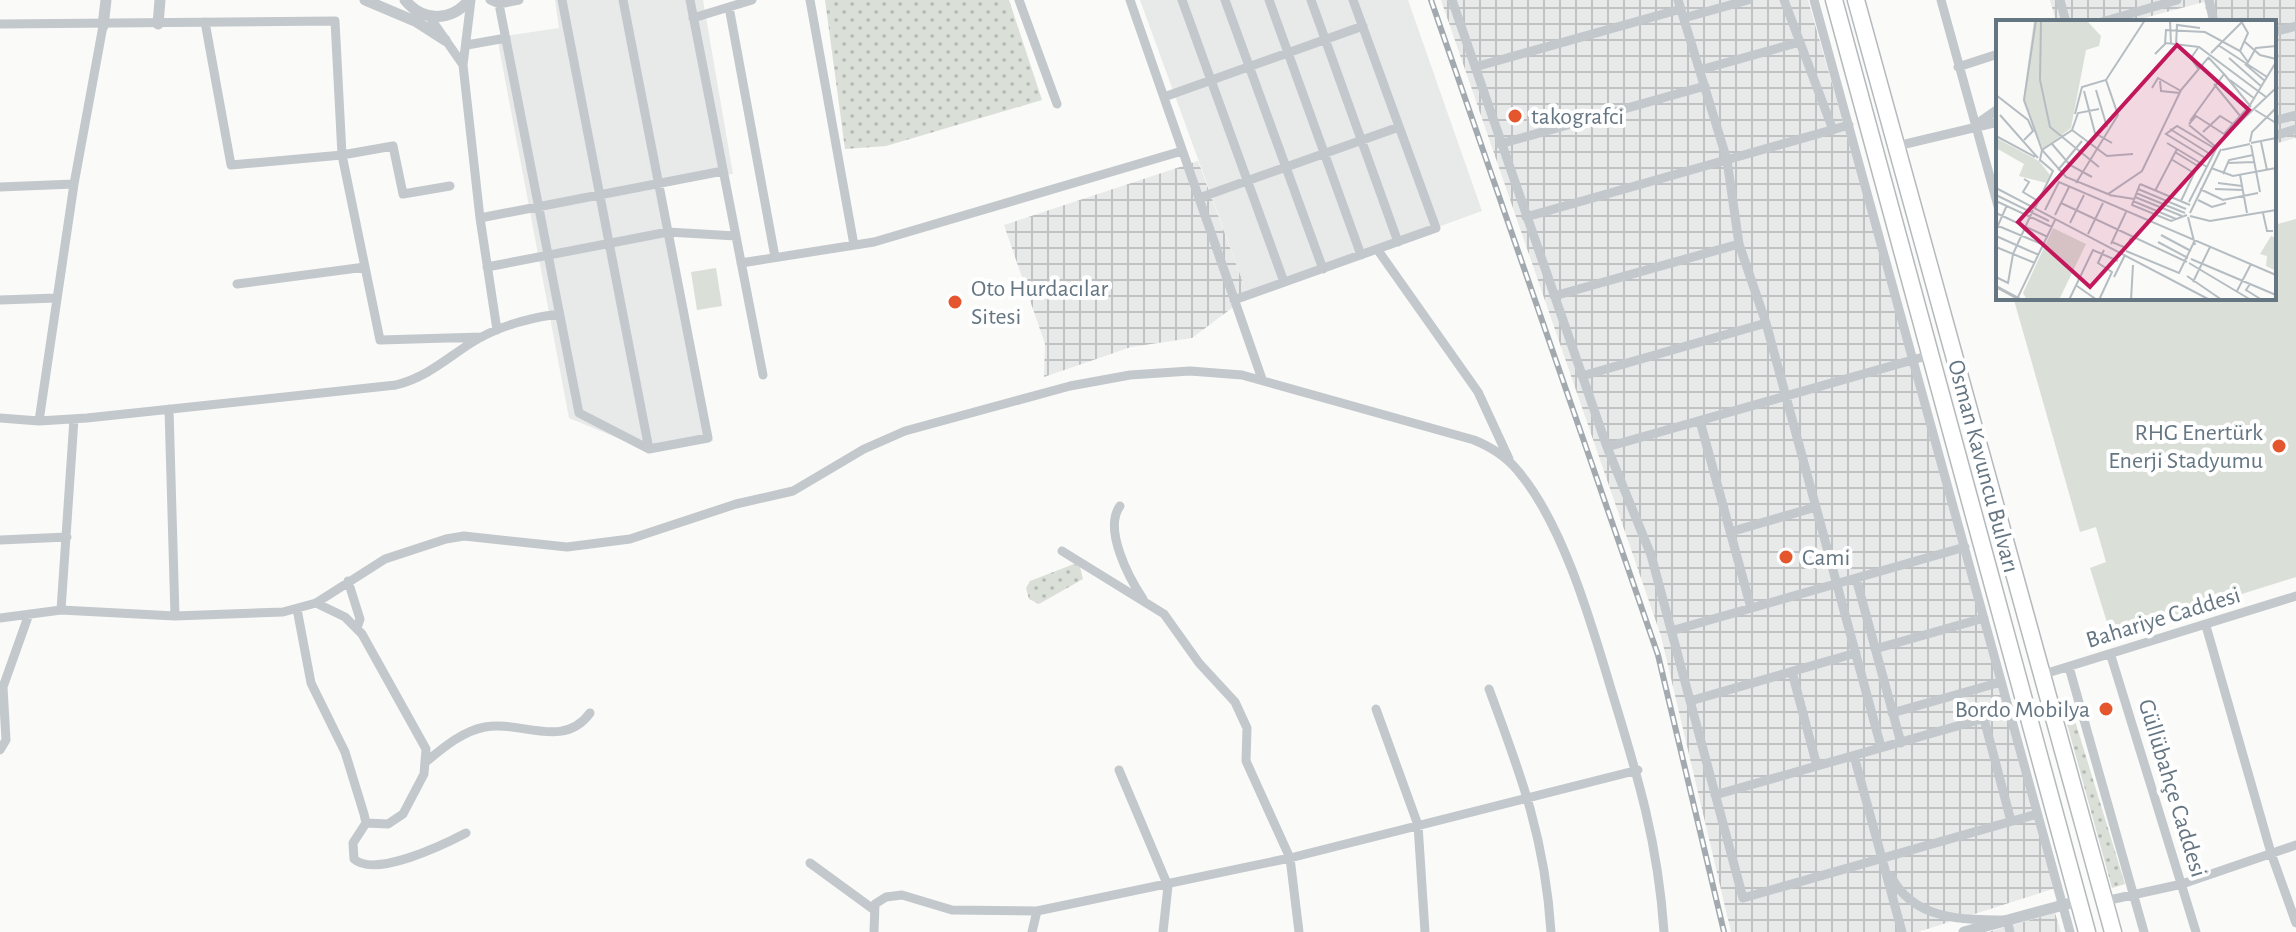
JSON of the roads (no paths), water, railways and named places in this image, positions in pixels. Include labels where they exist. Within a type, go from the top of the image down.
[{"type":"highway","name":"Osman Kavuncu Bulvarı","points":[[1834,0],[1922,357],[2070,903],[2087,932]]},
{"type":"highway","name":"Osman Kavuncu Bulvarı","points":[[1856,0],[2113,932]]},
{"type":"highway","points":[[2070,903],[2105,901]]},
{"type":"street","points":[[39,421],[74,184],[106,0]]},
{"type":"street","points":[[158,24],[160,0]]},
{"type":"street","points":[[365,0],[417,22],[445,40]]},
{"type":"street","points":[[404,0],[429,16],[463,65]]},
{"type":"street","points":[[429,16],[450,15],[470,0]]},
{"type":"street","points":[[470,0],[463,65],[480,218],[497,330]]},
{"type":"street","points":[[519,0],[494,2],[506,38],[579,413],[649,449],[708,438],[623,0]]},
{"type":"street","points":[[562,0],[649,449]]},
{"type":"street","points":[[690,0],[763,375]]},
{"type":"street","points":[[693,18],[752,0]]},
{"type":"street","points":[[810,0],[854,245]]},
{"type":"street","points":[[1019,0],[1057,104]]},
{"type":"street","points":[[1130,0],[1262,379]]},
{"type":"street","points":[[1182,0],[1284,282]]},
{"type":"street","points":[[1225,0],[1323,269]]},
{"type":"street","points":[[1269,0],[1361,255]]},
{"type":"street","points":[[1311,0],[1398,242]]},
{"type":"street","points":[[1234,300],[1436,228],[1353,0]]},
{"type":"street","points":[[1452,0],[1607,447],[1651,555],[1743,898],[2037,814]]},
{"type":"street","points":[[1475,67],[1681,9],[1748,0]]},
{"type":"street","points":[[1784,0],[1833,130]]},
{"type":"street","points":[[1814,0],[1849,125],[1922,357],[1965,547],[2001,682],[2037,814],[2070,903],[2070,932]]},
{"type":"street","points":[[1941,0],[1996,199]]},
{"type":"street","points":[[2060,0],[2065,20]]},
{"type":"street","points":[[2109,20],[2177,0]]},
{"type":"street","points":[[2209,0],[2214,20]]},
{"type":"street","points":[[729,7],[775,257]]},
{"type":"street","points":[[1681,9],[1727,160],[1739,244],[1766,323],[1881,747]]},
{"type":"street","points":[[0,24],[103,26],[335,21],[342,155],[380,340],[482,337]]},
{"type":"street","points":[[205,22],[231,165],[342,155],[393,146],[403,194],[450,186]]},
{"type":"street","points":[[1164,97],[1363,26]]},
{"type":"street","points":[[2276,31],[2296,26]]},
{"type":"street","points":[[467,45],[506,38]]},
{"type":"street","points":[[1700,70],[1800,42]]},
{"type":"street","points":[[1958,67],[1996,55]]},
{"type":"street","points":[[1500,144],[1705,86]]},
{"type":"street","points":[[1975,125],[1996,110]]},
{"type":"street","points":[[2276,120],[2296,115]]},
{"type":"street","points":[[1897,146],[1996,122]]},
{"type":"street","points":[[1526,217],[1849,125]]},
{"type":"street","points":[[1199,198],[1399,127]]},
{"type":"street","points":[[2276,135],[2296,129]]},
{"type":"street","points":[[741,263],[854,245],[983,212],[1182,151]]},
{"type":"street","points":[[480,218],[723,171]]},
{"type":"street","points":[[0,187],[74,184]]},
{"type":"street","points":[[487,267],[668,232],[736,236]]},
{"type":"street","points":[[1554,296],[1739,244]]},
{"type":"street","points":[[1377,249],[1478,392],[1510,462],[1530,489],[1569,565],[1638,770],[1655,853],[1664,932]]},
{"type":"street","points":[[237,284],[365,267]]},
{"type":"street","points":[[0,300],[57,298]]},
{"type":"street","points":[[0,418],[39,421],[74,419],[396,385],[428,373],[497,330],[525,320],[559,314]]},
{"type":"street","points":[[1582,376],[1766,323]]},
{"type":"street","points":[[1607,447],[1922,357]]},
{"type":"street","points":[[0,618],[61,610],[175,616],[297,609],[316,603],[398,553],[455,537],[548,546],[630,539],[736,504],[793,491],[864,449],[905,431],[1089,381],[1190,371],[1262,379],[1474,440],[1510,462]]},
{"type":"street","points":[[169,409],[175,616]]},
{"type":"street","points":[[61,610],[74,419]]},
{"type":"street","points":[[1700,421],[1751,608]]},
{"type":"street","points":[[1120,506],[1114,520],[1119,546],[1144,601]]},
{"type":"street","points":[[1730,532],[1816,507]]},
{"type":"street","points":[[0,540],[67,537]]},
{"type":"street","points":[[1671,631],[1965,547]]},
{"type":"street","points":[[1062,551],[1144,601],[1169,620],[1199,663],[1240,710],[1248,735],[1246,761],[1290,858],[1298,930]]},
{"type":"street","points":[[1856,578],[1901,743]]},
{"type":"street","points":[[348,581],[360,619],[357,628]]},
{"type":"street","name":"Bahariye Caddesi","points":[[2041,675],[2296,597]]},
{"type":"street","points":[[316,603],[357,628],[424,744],[427,761]]},
{"type":"street","points":[[297,609],[311,683],[345,752],[366,823],[353,843],[352,854],[357,862],[370,866],[411,855],[466,833]]},
{"type":"street","points":[[0,750],[6,740],[3,687],[29,614]]},
{"type":"street","points":[[1875,649],[1984,618]]},
{"type":"street","points":[[2206,626],[2271,853],[2296,923]]},
{"type":"street","points":[[1690,701],[1856,653]]},
{"type":"street","name":"Güllübahçe Caddesi","points":[[2111,656],[2196,932]]},
{"type":"street","points":[[2069,667],[2144,932]]},
{"type":"street","points":[[1792,672],[1817,766]]},
{"type":"street","points":[[1892,713],[2001,682]]},
{"type":"street","points":[[1489,689],[1530,798],[1546,876],[1551,932]]},
{"type":"street","points":[[1376,709],[1418,825],[1425,932]]},
{"type":"street","points":[[1715,795],[2010,711]]},
{"type":"street","points":[[366,823],[388,824],[403,814],[427,761],[476,729],[494,726],[556,732],[576,726],[590,713]]},
{"type":"street","points":[[1984,719],[2011,821]]},
{"type":"street","points":[[1854,756],[1902,932]]},
{"type":"street","points":[[1119,770],[1168,886],[1163,932]]},
{"type":"street","points":[[874,932],[873,909],[879,900],[897,895],[952,910],[1037,911],[1290,858],[1638,770]]},
{"type":"street","points":[[2105,901],[2182,884],[2296,845]]},
{"type":"street","points":[[1882,858],[1901,893],[1921,909],[2008,926]]},
{"type":"street","points":[[810,863],[873,909]]},
{"type":"street","points":[[1964,932],[2008,926],[2070,903]]},
{"type":"street","points":[[1032,932],[1037,911]]},
{"type":"railway","points":[[1431,0],[1658,655],[1724,932]]},
{"type":"place","name":"takografci","points":[[1515,116]]},
{"type":"place","name":"Oto Hurdacılar Sitesi","points":[[955,302]]},
{"type":"place","name":"RHG Enertürk Enerji Stadyumu","points":[[2279,446]]},
{"type":"place","name":"Cami","points":[[1786,557]]},
{"type":"place","name":"Bordo Mobilya","points":[[2106,709]]}]
